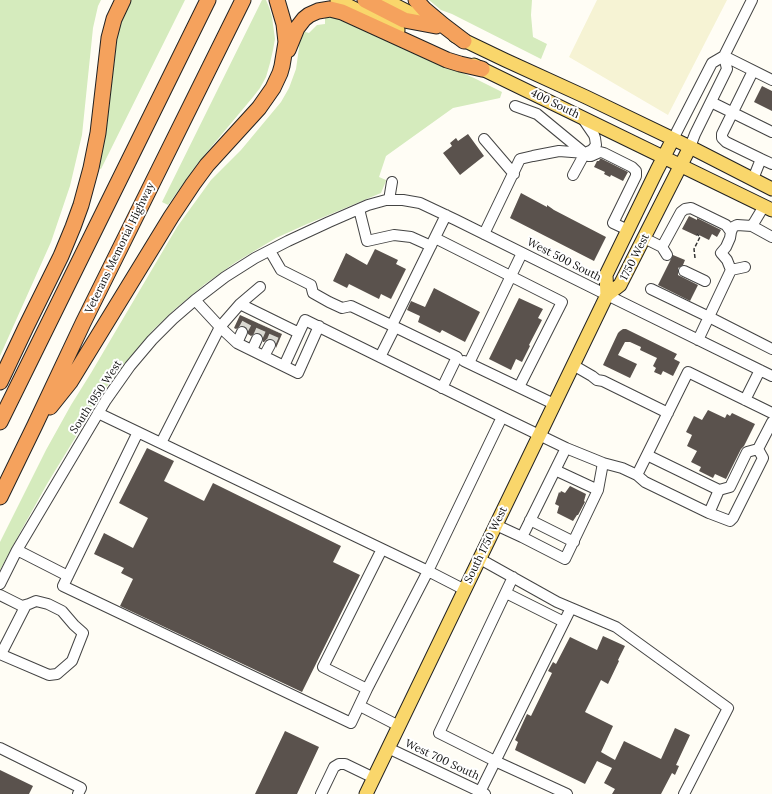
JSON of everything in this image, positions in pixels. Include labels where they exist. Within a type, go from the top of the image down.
[{"type":"highway","points":[[102,102],[102,65],[104,47],[109,16],[114,0]]},
{"type":"highway","points":[[0,382],[60,256],[81,205],[92,168],[98,133],[109,38],[114,19],[123,0]]},
{"type":"highway","points":[[0,422],[208,0]]},
{"type":"highway","name":"Veterans Memorial Highway","points":[[0,497],[86,316],[243,0]]},
{"type":"highway","points":[[35,425],[70,382],[180,203],[207,165],[264,102],[273,88],[280,74],[285,51],[285,34],[282,15],[277,0]]},
{"type":"highway","points":[[365,0],[404,20],[436,26]]},
{"type":"highway","points":[[416,0],[433,17],[464,41]]},
{"type":"highway","points":[[282,66],[300,23],[314,12],[330,9],[342,12],[447,60],[482,69]]},
{"type":"main road","name":"400 South","points":[[336,0],[768,208]]},
{"type":"main road","name":"400 South","points":[[385,0],[464,41],[586,97],[690,147],[772,189]]},
{"type":"main road","name":"1750 West","points":[[607,295],[606,275],[673,139]]},
{"type":"main road","name":"1750 West","points":[[607,295],[620,285],[690,147]]},
{"type":"main road","name":"South 1750 West","points":[[366,794],[607,295]]},
{"type":"street","name":"1750 West","points":[[673,139],[712,63],[724,56],[752,0]]},
{"type":"street","name":"1750 West","points":[[690,147],[727,69],[724,56]]},
{"type":"street","points":[[724,56],[772,80]]},
{"type":"street","points":[[753,71],[722,134],[722,138],[726,142],[772,164]]},
{"type":"street","points":[[711,102],[772,132]]},
{"type":"street","points":[[515,106],[537,114],[588,156],[600,152],[604,153],[632,167],[636,171],[636,176],[613,223],[628,230]]},
{"type":"street","points":[[484,234],[520,160],[559,151],[585,153],[592,150],[596,145],[594,135],[581,117]]},
{"type":"street","points":[[484,139],[514,174]]},
{"type":"street","points":[[573,175],[585,153]]},
{"type":"street","points":[[753,179],[761,159]]},
{"type":"street","points":[[387,200],[392,182]]},
{"type":"street","name":"West 500 South","points":[[387,200],[403,200],[420,203],[772,376]]},
{"type":"street","name":"South 1950 West","points":[[0,584],[17,550],[109,394],[152,340],[173,319],[225,277],[255,258],[329,222],[368,205],[387,200]]},
{"type":"street","points":[[644,238],[665,251],[681,212],[686,208],[691,208],[726,226],[731,232]]},
{"type":"street","points":[[752,226],[768,208]]},
{"type":"street","points":[[359,209],[367,241],[394,235],[433,242],[511,276],[562,302],[520,387]]},
{"type":"street","points":[[380,357],[393,326],[446,215]]},
{"type":"street","points":[[698,340],[731,270],[727,260],[721,253],[726,248],[733,227],[737,225],[752,226],[772,237]]},
{"type":"street","points":[[270,251],[281,270],[311,285],[313,293],[342,308],[351,306],[554,404]]},
{"type":"street","points":[[469,363],[522,253]]},
{"type":"street","points":[[731,270],[746,267]]},
{"type":"street","points":[[684,271],[705,281]]},
{"type":"street","points":[[161,443],[220,327],[240,304],[260,287]]},
{"type":"street","points":[[651,289],[772,349]]},
{"type":"street","points":[[195,300],[237,343],[298,373],[319,326]]},
{"type":"street","points":[[240,304],[251,314],[265,321],[278,327],[299,333]]},
{"type":"street","points":[[284,366],[305,320],[566,448],[603,463],[622,468],[637,475],[645,482],[709,513],[730,521],[733,518],[763,458],[758,449]]},
{"type":"street","points":[[237,343],[242,332]]},
{"type":"street","points":[[252,350],[257,339]]},
{"type":"street","points":[[264,356],[270,345]]},
{"type":"street","points":[[442,388],[457,357]]},
{"type":"street","points":[[573,365],[597,380],[604,381],[668,413]]},
{"type":"street","points":[[745,400],[760,370]]},
{"type":"street","points":[[637,475],[688,372],[772,413]]},
{"type":"street","points":[[98,413],[465,590]]},
{"type":"street","points":[[138,432],[63,586],[351,723],[428,571],[502,417]]},
{"type":"street","points":[[647,455],[719,490],[730,487],[747,452],[758,449],[772,422]]},
{"type":"street","points":[[522,537],[566,448]]},
{"type":"street","points":[[496,525],[565,559],[598,490],[603,463]]},
{"type":"street","points":[[555,470],[598,490]]},
{"type":"street","points":[[709,513],[719,490]]},
{"type":"street","points":[[530,520],[574,542]]},
{"type":"street","points":[[368,689],[323,667],[382,549]]},
{"type":"street","points":[[17,550],[68,576]]},
{"type":"street","points":[[480,558],[557,602],[616,627],[728,708],[684,794]]},
{"type":"street","points":[[514,577],[439,732],[495,761],[567,794]]},
{"type":"street","points":[[506,594],[564,622]]},
{"type":"street","points":[[0,595],[22,606],[36,601],[48,604],[62,611],[83,633],[72,661],[57,674],[49,675],[1,654],[26,605]]},
{"type":"street","points":[[482,793],[495,761],[571,608]]},
{"type":"street","points":[[360,706],[399,726]]},
{"type":"street","points":[[0,748],[81,788],[78,794]]},
{"type":"street","name":"West 700 South","points":[[388,748],[482,793]]},
{"type":"street","points":[[321,794],[334,767],[339,764],[345,764],[374,778]]},
{"type":"path","points":[[695,258],[694,249],[700,237],[697,234]]},
{"type":"shaded area","points":[[597,0],[727,0],[668,115],[569,57]]},
{"type":"green space","points":[[0,0],[101,0],[98,6],[93,28],[82,135],[70,186],[51,242],[0,356]]},
{"type":"green space","points":[[130,0],[185,0],[101,169],[97,167],[107,124],[118,32],[123,12]]},
{"type":"green space","points":[[262,0],[266,0],[269,7],[275,39],[266,77],[260,88],[197,164],[168,205],[162,202]]},
{"type":"green space","points":[[429,0],[532,0],[531,15],[533,37],[547,44],[541,59],[452,14],[441,10]]},
{"type":"green space","points":[[325,16],[332,17],[373,33],[474,78],[502,92],[500,98],[453,108],[386,156],[379,177],[386,180],[381,193],[276,238],[236,262],[205,284],[175,309],[153,330],[108,385],[47,484],[0,570],[0,542],[46,450],[71,405],[177,227],[211,180],[241,150],[281,102],[289,88],[296,69],[299,48],[299,30],[309,33],[317,25],[325,24]]},
{"type":"building","points":[[762,86],[772,91],[772,111],[754,102]]},
{"type":"building","points":[[468,134],[484,156],[460,175],[443,153],[452,146],[450,143],[456,138],[458,141]]},
{"type":"building","points":[[600,159],[628,172],[623,181],[611,175],[610,177],[604,174],[605,172],[594,167]]},
{"type":"building","points":[[521,193],[547,207],[547,205],[606,237],[594,261],[510,218]]},
{"type":"building","points":[[689,216],[697,220],[697,218],[721,230],[717,237],[712,234],[709,240],[682,229]]},
{"type":"building","points":[[375,249],[398,260],[396,264],[406,269],[391,299],[381,294],[379,299],[349,284],[347,288],[333,281],[346,253],[367,265]]},
{"type":"building","points":[[673,255],[685,260],[683,265],[678,268],[678,275],[698,285],[690,301],[658,285]]},
{"type":"building","points":[[434,288],[480,312],[465,342],[442,330],[440,333],[418,322],[420,316],[407,310],[411,301],[425,307]]},
{"type":"building","points":[[519,298],[543,309],[538,318],[542,320],[522,362],[516,359],[511,370],[489,359]]},
{"type":"building","points":[[240,315],[282,334],[276,348],[276,342],[273,339],[267,339],[263,342],[260,333],[256,333],[251,336],[248,334],[245,326],[241,326],[236,329],[234,328]]},
{"type":"building","points":[[623,329],[626,329],[677,354],[674,359],[680,362],[673,376],[663,371],[661,375],[654,372],[656,368],[653,366],[657,358],[640,350],[641,347],[630,342],[625,342],[618,355],[637,364],[630,378],[603,365],[618,333]]},
{"type":"building","points":[[708,410],[725,418],[727,414],[730,416],[732,413],[755,424],[726,479],[715,474],[713,478],[699,471],[701,467],[691,462],[697,451],[687,446],[692,435],[686,432],[694,416],[702,420]]},
{"type":"building","points":[[147,448],[174,461],[164,481],[204,501],[213,483],[341,546],[333,562],[360,575],[302,692],[120,606],[133,579],[121,573],[124,568],[94,554],[104,533],[133,548],[148,518],[119,503]]},
{"type":"building","points":[[570,486],[586,494],[585,502],[573,521],[557,513],[559,506],[555,504],[559,492],[560,493],[561,491],[565,493]]},
{"type":"building","points":[[603,636],[625,646],[608,684],[601,680],[585,712],[613,726],[601,752],[615,760],[624,741],[661,759],[675,728],[690,735],[676,765],[679,766],[675,775],[672,773],[661,794],[612,794],[615,789],[604,783],[612,768],[597,761],[585,784],[515,750],[518,742],[515,740],[527,714],[531,716],[552,673],[548,671],[553,662],[556,664],[570,637],[597,650]]},
{"type":"building","points":[[285,731],[319,747],[297,794],[255,794]]},
{"type":"building","points":[[0,770],[33,786],[29,794],[0,794]]},
{"type":"tunnel","points":[[242,332],[249,319]]},
{"type":"tunnel","points":[[257,339],[263,325]]},
{"type":"tunnel","points":[[270,345],[276,331]]}]
